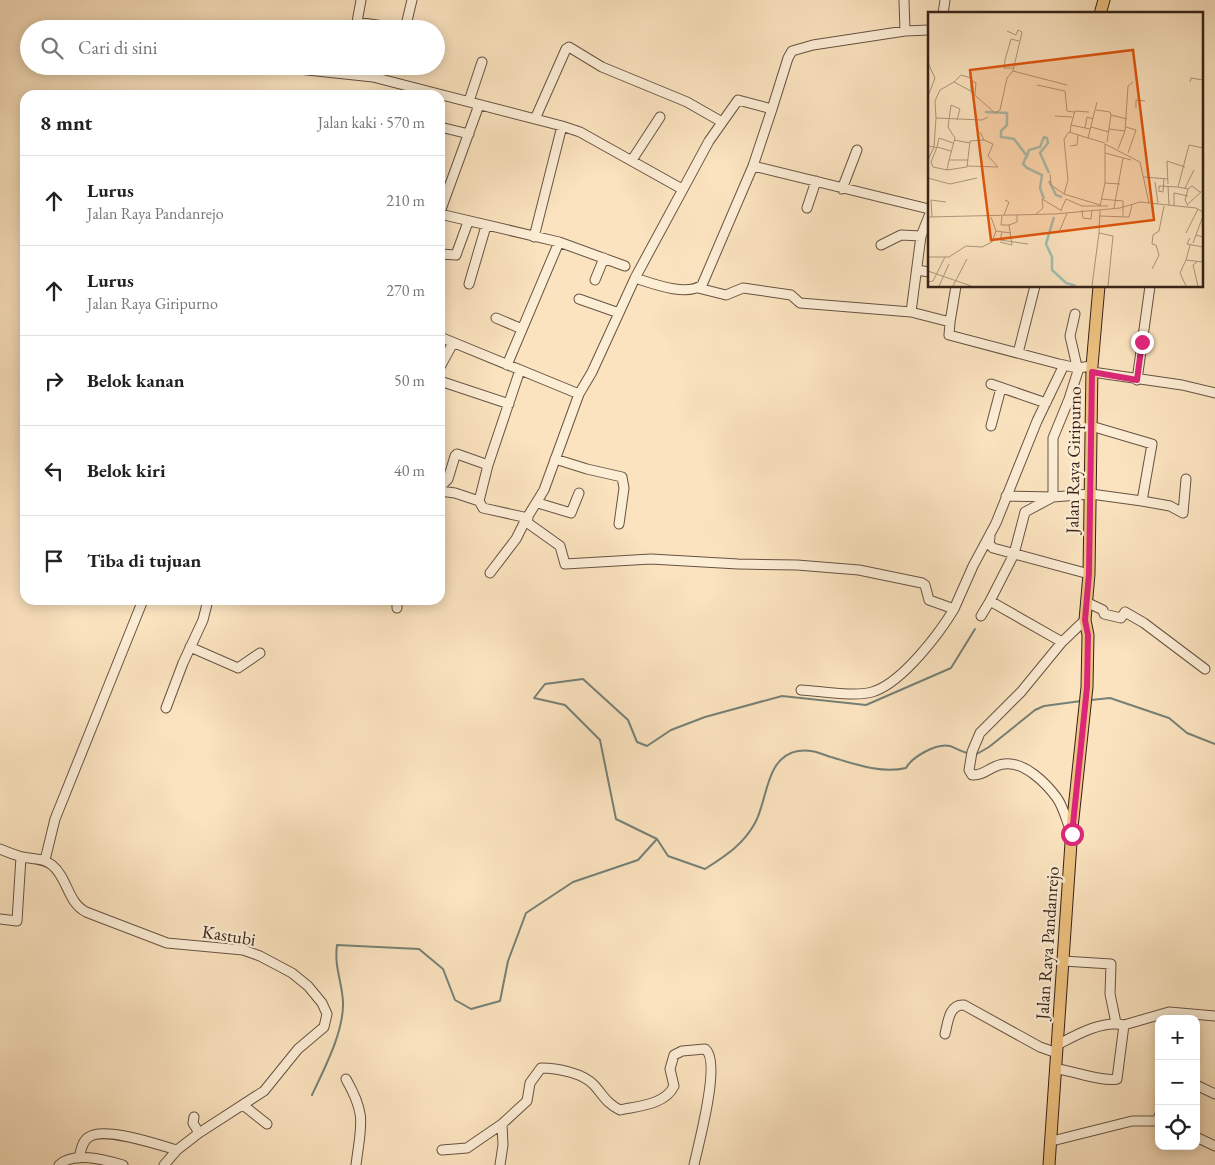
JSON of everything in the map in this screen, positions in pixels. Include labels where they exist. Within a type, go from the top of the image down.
[{"type":"main road","name":"Jalan Raya Giripurno","points":[[1088,635],[1085,620],[1089,574],[1090,426],[1092,369],[1099,288]]},
{"type":"main road","name":"Jalan Raya Pandanrejo","points":[[1049,1165],[1072,834],[1085,726],[1088,635]]},
{"type":"street","points":[[357,20],[361,0]]},
{"type":"street","points":[[406,20],[412,0]]},
{"type":"street","points":[[904,0],[905,31]]},
{"type":"street","points":[[698,288],[703,283],[753,166],[788,58],[793,50],[905,31],[928,30]]},
{"type":"street","points":[[535,119],[566,49],[569,47],[602,68],[681,99],[722,122]]},
{"type":"street","points":[[469,101],[482,62]]},
{"type":"street","points":[[363,75],[413,90]]},
{"type":"street","points":[[445,97],[469,101],[580,132],[682,188]]},
{"type":"street","points":[[490,573],[538,504],[579,394],[592,372],[634,278],[682,188],[722,122],[738,100],[772,109]]},
{"type":"street","points":[[445,199],[479,105]]},
{"type":"street","points":[[632,160],[660,116]]},
{"type":"street","points":[[534,237],[562,126]]},
{"type":"street","points":[[445,128],[469,134]]},
{"type":"street","points":[[842,188],[858,150]]},
{"type":"street","points":[[753,166],[928,210]]},
{"type":"street","points":[[807,208],[816,181]]},
{"type":"street","points":[[445,215],[468,222],[559,242],[624,266]]},
{"type":"street","points":[[911,312],[922,236],[928,219]]},
{"type":"street","points":[[445,254],[456,255],[468,222]]},
{"type":"street","points":[[469,284],[486,226]]},
{"type":"street","points":[[881,245],[901,235],[922,236]]},
{"type":"street","points":[[507,365],[559,242]]},
{"type":"street","points":[[594,280],[604,258]]},
{"type":"street","points":[[917,270],[928,272]]},
{"type":"street","points":[[634,278],[670,289],[698,288],[726,295],[743,288],[791,295],[800,303],[911,312],[950,322]]},
{"type":"street","points":[[956,288],[949,334],[1072,367],[1092,369],[1137,380],[1182,385],[1215,393]]},
{"type":"street","points":[[1018,353],[1034,288]]},
{"type":"street","points":[[1137,380],[1150,288]]},
{"type":"street","points":[[579,299],[619,313]]},
{"type":"street","points":[[1051,497],[1053,438],[1073,390],[1070,336],[1075,314]]},
{"type":"street","points":[[496,318],[522,329]]},
{"type":"street","points":[[445,339],[579,394]]},
{"type":"street","points":[[445,358],[453,343]]},
{"type":"street","points":[[1072,367],[1046,403],[1006,496],[989,544],[1012,554],[1089,574]]},
{"type":"street","points":[[479,501],[488,465],[520,370]]},
{"type":"street","points":[[445,384],[509,404]]},
{"type":"street","points":[[991,384],[1046,403]]},
{"type":"street","points":[[991,426],[1001,388]]},
{"type":"street","points":[[1090,426],[1152,444],[1142,502]]},
{"type":"street","points":[[445,483],[456,455],[488,465]]},
{"type":"street","points":[[555,458],[587,469],[622,476],[624,488],[619,524]]},
{"type":"street","points":[[1006,496],[1051,497],[1091,494],[1173,506],[1183,513],[1186,479]]},
{"type":"street","points":[[445,490],[479,501],[483,508],[527,520],[560,546],[564,561],[567,564],[651,559],[859,570],[922,583],[925,585],[929,600],[954,609]]},
{"type":"street","points":[[538,504],[571,514],[579,493]]},
{"type":"street","points":[[981,616],[1012,554],[1026,512],[1051,497]]},
{"type":"street","points":[[801,690],[854,693],[877,690],[901,673],[938,635],[954,609],[973,566],[992,533]]},
{"type":"street","points":[[990,601],[1062,642]]},
{"type":"street","points":[[1086,602],[1102,610],[1104,614],[1121,618],[1126,612],[1144,623],[1205,669]]},
{"type":"street","points":[[0,849],[21,856],[45,860],[55,819],[141,605]]},
{"type":"street","points":[[166,708],[190,647],[203,620],[207,605]]},
{"type":"street","points":[[1072,834],[1058,799],[1031,772],[1020,766],[1003,764],[981,776],[972,775],[970,765],[972,752],[980,733],[1021,692],[1062,642],[1085,620]]},
{"type":"street","points":[[190,647],[238,668],[260,653]]},
{"type":"street","points":[[0,919],[17,921],[21,856]]},
{"type":"street","name":"Kastubi","points":[[45,860],[57,869],[74,902],[86,912],[167,943],[243,950],[292,973],[308,986],[322,1003],[327,1014],[326,1023],[285,1063],[264,1091],[199,1133],[177,1150],[164,1165]]},
{"type":"street","points":[[1056,1069],[1078,1072],[1100,1079],[1117,1079],[1120,1024],[1110,994],[1111,964],[1063,961]]},
{"type":"street","points":[[945,1034],[953,1008],[958,1005],[964,1005],[1040,1047],[1057,1049],[1076,1036],[1155,1015]]},
{"type":"street","points":[[1157,1015],[1169,1012],[1180,1015]]},
{"type":"street","points":[[1200,1016],[1215,1016]]},
{"type":"street","points":[[442,1150],[467,1148],[502,1124],[527,1101],[530,1083],[541,1068],[563,1070],[594,1084],[608,1103],[620,1110],[665,1097],[674,1086],[670,1069],[674,1056],[682,1051],[705,1049],[710,1056],[709,1097],[694,1165]]},
{"type":"street","points":[[346,1079],[359,1104],[361,1115],[356,1165]]},
{"type":"street","points":[[1200,1087],[1215,1094]]},
{"type":"street","points":[[243,1105],[267,1124]]},
{"type":"street","points":[[194,1117],[193,1123],[199,1133]]},
{"type":"street","points":[[1052,1140],[1132,1121],[1155,1119]]},
{"type":"street","points":[[500,1165],[503,1145],[502,1124]]},
{"type":"street","points":[[79,1158],[84,1142],[90,1136],[98,1133],[135,1138],[177,1150]]},
{"type":"street","points":[[1200,1140],[1215,1146]]},
{"type":"street","points":[[59,1165],[65,1160],[79,1158],[122,1165]]},
{"type":"waterway","points":[[312,1095],[337,1038],[340,1026],[343,1002],[337,967],[337,945],[419,949],[443,969],[455,1000],[471,1009],[500,1001],[508,961],[526,913],[573,882],[638,860],[657,839],[616,819],[600,740],[565,705],[534,698],[545,684],[583,679],[628,720],[637,742],[647,746],[671,730],[705,717],[782,696],[866,705],[951,668],[975,629]]},
{"type":"waterway","points":[[1091,700],[1110,698],[1169,718],[1187,733],[1215,744]]},
{"type":"waterway","points":[[975,755],[989,747],[1035,710],[1044,706],[1081,701]]},
{"type":"waterway","points":[[657,839],[668,856],[705,869],[726,855],[745,838],[759,814],[773,770],[787,755],[798,751],[814,752],[859,765],[887,770],[906,768],[919,755],[938,747],[950,746],[968,753]]},
{"type":"route","points":[[1072,834],[1085,726],[1087,687],[1088,635],[1085,620],[1089,574],[1092,372],[1137,380],[1142,342]]}]
